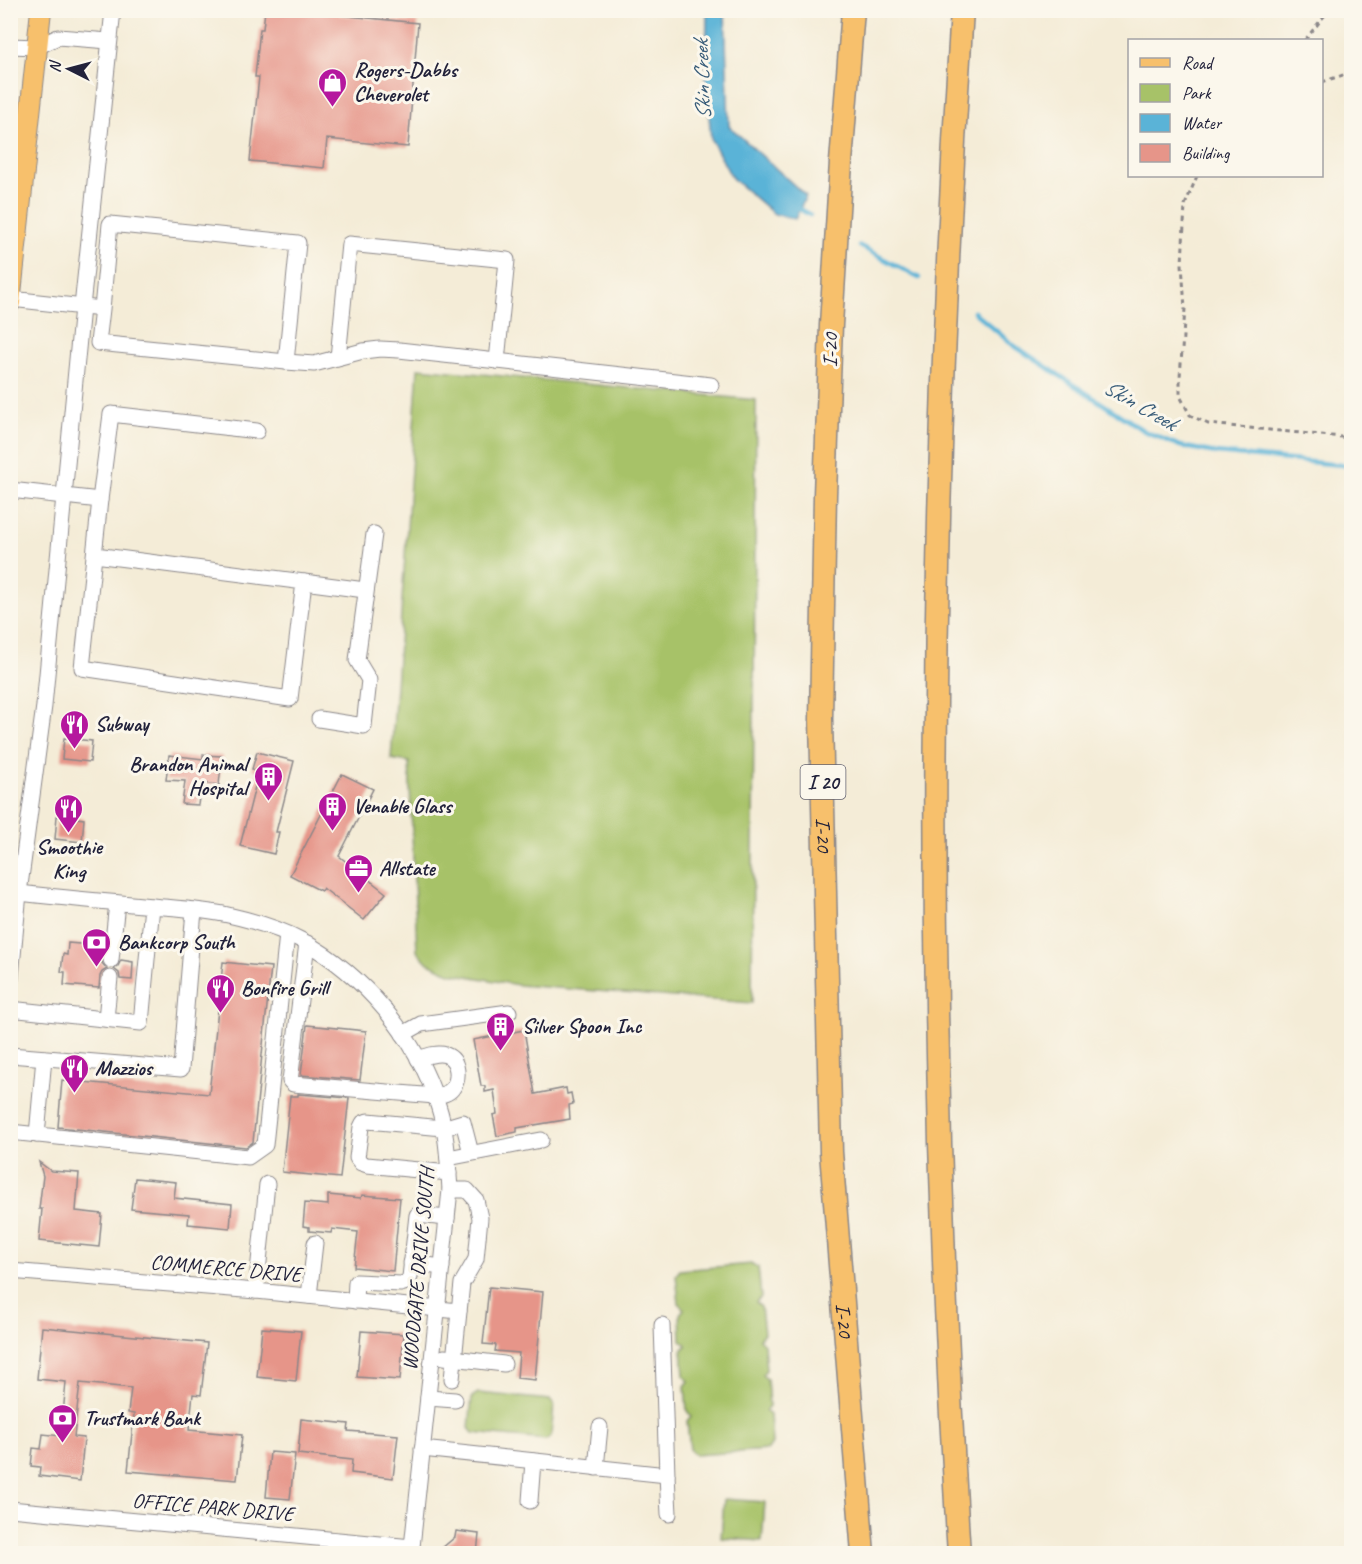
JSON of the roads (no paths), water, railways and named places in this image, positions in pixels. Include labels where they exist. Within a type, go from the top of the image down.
[{"type":"highway","name":"I-20","points":[[853,10],[831,325],[821,719],[831,1152],[863,1554]]},
{"type":"highway","points":[[959,1554],[944,1254],[935,948],[934,813],[937,560],[951,178],[962,10]]},
{"type":"main road","points":[[11,301],[41,10]]},
{"type":"street","points":[[10,987],[15,893],[44,706],[112,10]]},
{"type":"street","points":[[10,46],[37,47],[58,37],[109,41]]},
{"type":"street","points":[[286,362],[298,243],[111,224],[98,343],[286,362],[314,364],[363,351],[388,350],[711,385]]},
{"type":"street","points":[[338,358],[349,244],[507,260],[497,361]]},
{"type":"street","points":[[11,301],[102,309]]},
{"type":"street","points":[[257,431],[111,414],[82,668],[290,699],[304,582]]},
{"type":"street","points":[[10,490],[100,500]]},
{"type":"street","points":[[319,719],[364,726],[369,680],[357,660],[374,534]]},
{"type":"street","points":[[95,555],[365,590]]},
{"type":"street","name":"WOODGATE DRIVE SOUTH","points":[[15,893],[194,910],[227,915],[261,924],[307,943],[326,956],[357,981],[387,1012],[403,1034],[418,1059],[435,1096],[443,1128],[450,1190],[412,1547]]},
{"type":"street","points":[[111,960],[117,903]]},
{"type":"street","points":[[10,1009],[141,1023],[152,906]]},
{"type":"street","points":[[10,1055],[181,1069],[194,910]]},
{"type":"street","points":[[10,1132],[248,1157],[265,1144],[286,934]]},
{"type":"street","points":[[307,943],[290,1081],[293,1084],[435,1096],[446,1094],[452,1089],[457,1078],[455,1062],[450,1057],[434,1054],[418,1059]]},
{"type":"street","points":[[106,1019],[110,978]]},
{"type":"street","points":[[403,1034],[421,1024],[509,1012]]},
{"type":"street","points":[[37,1135],[44,1058]]},
{"type":"street","points":[[471,1153],[463,1122],[443,1128],[368,1120],[361,1127],[357,1158],[361,1163],[367,1165],[449,1166],[471,1153],[541,1140]]},
{"type":"street","points":[[256,1291],[267,1184]]},
{"type":"street","points":[[450,1190],[467,1190],[476,1200],[480,1218],[476,1259],[462,1283],[452,1379]]},
{"type":"street","points":[[355,1301],[356,1282],[401,1284],[407,1282],[410,1277],[417,1215],[447,1218]]},
{"type":"street","points":[[309,1296],[315,1244]]},
{"type":"street","points":[[411,1263],[442,1267]]},
{"type":"street","name":"COMMERCE DRIVE","points":[[10,1271],[256,1291],[459,1311]]},
{"type":"street","points":[[662,1325],[669,1514]]},
{"type":"street","points":[[432,1356],[504,1364]]},
{"type":"street","points":[[428,1398],[455,1400]]},
{"type":"street","points":[[596,1468],[600,1427]]},
{"type":"street","points":[[422,1449],[667,1475]]},
{"type":"street","points":[[530,1501],[533,1461]]},
{"type":"street","name":"OFFICE PARK DRIVE","points":[[10,1509],[412,1547]]},
{"type":"water","points":[[707,11],[725,11],[729,126],[806,196],[795,219],[774,214],[732,178],[711,139],[706,80]]},
{"type":"waterway","name":"Skin Creek","points":[[796,207],[810,215]]},
{"type":"waterway","name":"Skin Creek","points":[[860,246],[919,278]]},
{"type":"waterway","name":"Skin Creek","points":[[974,312],[1013,345],[1144,431],[1180,446],[1216,453],[1352,466]]},
{"type":"place","name":"Rogers-Dabbs Cheverolet","points":[[333,108]]},
{"type":"place","name":"Subway","points":[[74,750]]},
{"type":"place","name":"Brandon Animal Hospital","points":[[268,802]]},
{"type":"place","name":"Venable Glass","points":[[332,832]]},
{"type":"place","name":"Smoothie King","points":[[69,834]]},
{"type":"place","name":"Allstate","points":[[358,894]]},
{"type":"place","name":"Bankcorp South","points":[[97,968]]},
{"type":"place","name":"Bonfire Grill","points":[[220,1014]]},
{"type":"place","name":"Silver Spoon Inc","points":[[501,1052]]},
{"type":"place","name":"Mazzios","points":[[74,1094]]},
{"type":"place","name":"Trustmark Bank","points":[[63,1444]]}]
